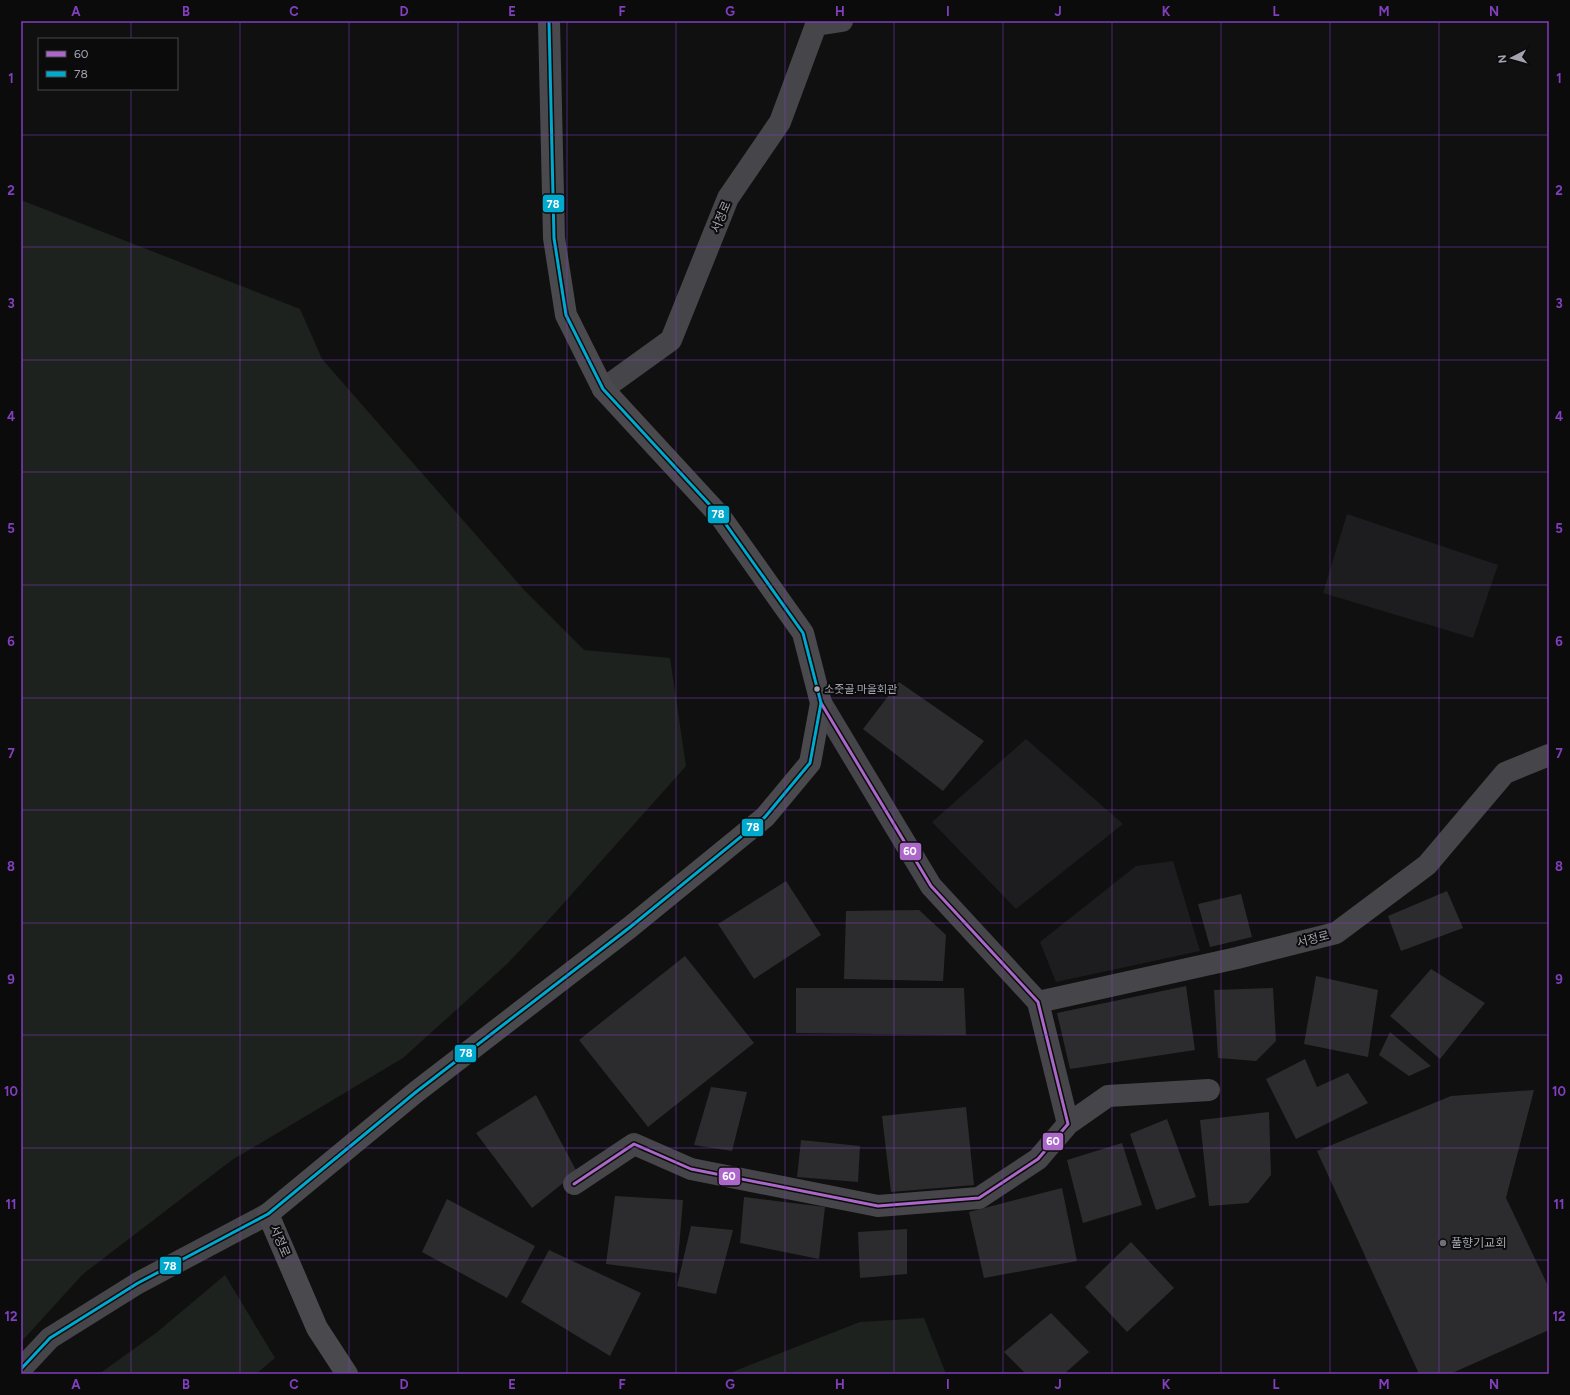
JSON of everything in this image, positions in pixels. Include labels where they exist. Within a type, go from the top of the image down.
[{"type":"street","name":"서정로","points":[[550,21],[554,238],[566,315],[603,389],[720,516],[803,633],[821,703],[931,886],[1038,1002],[1068,1124]]},
{"type":"street","name":"서정로","points":[[603,389],[670,340],[728,198],[780,122],[814,23],[842,21]]},
{"type":"street","name":"서정로","points":[[347,1374],[317,1328],[268,1214],[416,1092],[629,928],[766,817],[810,763],[821,703]]},
{"type":"street","name":"서정로","points":[[1038,1002],[1237,958],[1336,932],[1427,865],[1505,773],[1549,755]]},
{"type":"street","points":[[574,1184],[634,1144],[691,1169],[878,1206],[979,1198],[1038,1159],[1068,1124],[1108,1096],[1209,1090]]},
{"type":"street","points":[[21,1369],[50,1338],[138,1283],[268,1214]]},
{"type":"shaded area","points":[[21,200],[300,309],[322,359],[525,591],[584,650],[670,658],[686,766],[554,914],[507,964],[403,1058],[232,1160],[83,1274],[21,1342]]},
{"type":"shaded area","points":[[1347,514],[1498,565],[1473,638],[1323,593]]},
{"type":"shaded area","points":[[1026,739],[1123,824],[1016,909],[932,822]]},
{"type":"shaded area","points":[[1173,861],[1200,951],[1056,982],[1040,942],[1136,866]]},
{"type":"shaded area","points":[[225,1275],[275,1358],[256,1374],[99,1374],[156,1333]]},
{"type":"shaded area","points":[[924,1318],[946,1374],[727,1374],[860,1322]]},
{"type":"building","points":[[899,682],[984,741],[943,791],[863,729]]},
{"type":"building","points":[[786,881],[821,935],[754,979],[718,924]]},
{"type":"building","points":[[1447,891],[1463,928],[1401,951],[1388,916]]},
{"type":"building","points":[[1241,894],[1252,937],[1210,947],[1198,904]]},
{"type":"building","points":[[919,910],[946,935],[943,981],[844,979],[846,911]]},
{"type":"building","points":[[685,956],[754,1043],[648,1127],[579,1040]]},
{"type":"building","points":[[1431,969],[1485,1003],[1440,1059],[1390,1016]]},
{"type":"building","points":[[1316,976],[1378,990],[1368,1057],[1304,1044]]},
{"type":"building","points":[[1186,986],[1195,1050],[1070,1069],[1057,1013]]},
{"type":"building","points":[[796,988],[964,988],[966,1035],[796,1033]]},
{"type":"building","points":[[1273,988],[1276,1041],[1256,1061],[1218,1058],[1214,990]]},
{"type":"building","points":[[1390,1032],[1431,1066],[1409,1076],[1379,1055]]},
{"type":"building","points":[[1305,1059],[1317,1087],[1348,1073],[1368,1103],[1296,1139],[1266,1079]]},
{"type":"building","points":[[711,1087],[747,1092],[732,1151],[694,1145]]},
{"type":"building","name":"풀향기교회","points":[[1534,1090],[1506,1198],[1549,1288],[1549,1330],[1450,1374],[1419,1374],[1317,1151],[1451,1096]]},
{"type":"building","points":[[536,1095],[577,1172],[532,1208],[476,1133]]},
{"type":"building","points":[[966,1107],[974,1185],[891,1192],[882,1116]]},
{"type":"building","points":[[1269,1112],[1271,1175],[1248,1203],[1209,1206],[1200,1120]]},
{"type":"building","points":[[1167,1119],[1196,1197],[1156,1210],[1130,1134]]},
{"type":"building","points":[[801,1140],[860,1146],[858,1182],[797,1177]]},
{"type":"building","points":[[1122,1143],[1142,1205],[1083,1223],[1067,1160]]},
{"type":"building","points":[[1062,1188],[1077,1261],[984,1278],[969,1212]]},
{"type":"building","points":[[615,1196],[683,1200],[677,1273],[606,1264]]},
{"type":"building","points":[[744,1197],[825,1207],[819,1259],[740,1243]]},
{"type":"building","points":[[447,1199],[535,1246],[507,1298],[422,1252]]},
{"type":"building","points":[[691,1226],[733,1230],[716,1294],[677,1286]]},
{"type":"building","points":[[907,1229],[907,1274],[860,1278],[858,1232]]},
{"type":"building","points":[[1131,1242],[1174,1288],[1127,1332],[1085,1287]]},
{"type":"building","points":[[549,1250],[641,1293],[610,1356],[521,1302]]},
{"type":"building","points":[[1051,1313],[1089,1352],[1064,1374],[1026,1374],[1004,1352]]},
{"type":"transit line","name":"78","points":[[21,1369],[50,1338],[138,1283],[268,1214],[416,1092],[629,928],[765,817],[810,763],[821,703],[803,633],[720,516],[603,389],[566,315],[554,238],[549,21]]},
{"type":"transit line","name":"60","points":[[574,1184],[634,1144],[691,1169],[878,1206],[979,1198],[1038,1159],[1068,1124],[1038,1002],[931,886],[821,703]]},
{"type":"place","name":"소줏골.마을회관","points":[[817,689]]},
{"type":"place","name":"풀향기교회","points":[[1443,1243]]}]
